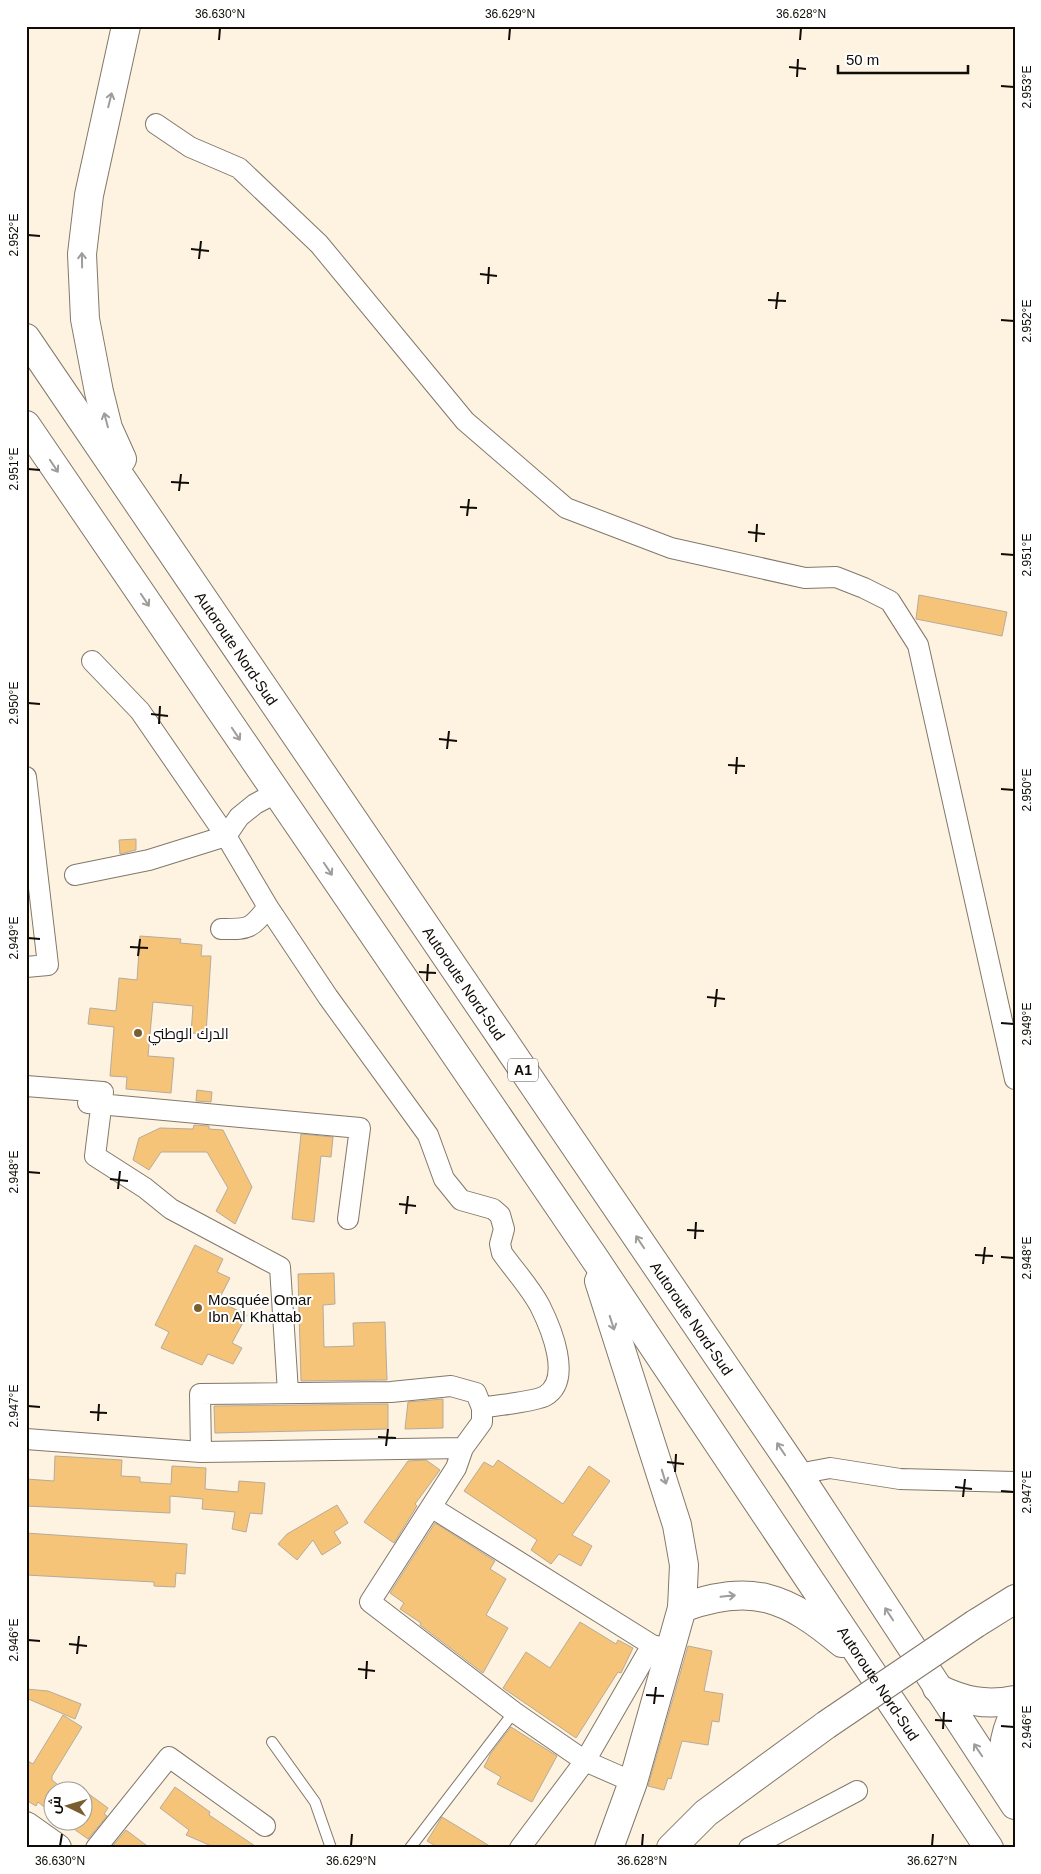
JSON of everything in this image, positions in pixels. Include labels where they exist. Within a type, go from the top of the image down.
[{"type":"main road","points":[[126,26],[89,195],[82,254],[85,319],[108,428],[154,528]]},
{"type":"main road","name":"Autoroute Nord-Sud","points":[[26,338],[798,1474],[1011,1799]]},
{"type":"main road","name":"Autoroute Nord-Sud","points":[[26,425],[595,1260],[990,1848]]},
{"type":"main road","points":[[595,1260],[600,1286],[678,1525],[684,1566],[682,1608],[661,1648],[633,1782],[609,1848]]},
{"type":"main road","points":[[682,1608],[703,1600],[731,1594],[783,1602],[804,1613],[864,1661]]},
{"type":"main road","points":[[671,1848],[706,1813],[826,1725],[1015,1599]]},
{"type":"main road","points":[[937,1688],[959,1699],[979,1704],[998,1704],[1015,1700]]},
{"type":"main road","points":[[1011,1799],[1002,1770],[1004,1745],[1015,1712]]},
{"type":"main road","points":[[26,1826],[57,1848]]},
{"type":"street","points":[[156,124],[190,147],[239,168],[319,244],[465,421],[566,508],[671,548],[805,578],[836,577],[890,601],[918,645],[1015,1078]]},
{"type":"street","points":[[92,661],[140,711],[226,836],[268,907],[328,997],[428,1135],[444,1180],[461,1200],[493,1209],[502,1219],[504,1228],[500,1244],[502,1253],[540,1306],[560,1360],[559,1376],[555,1388],[544,1397],[482,1408]]},
{"type":"street","points":[[26,777],[48,965],[26,967]]},
{"type":"street","points":[[75,875],[149,860],[226,836],[239,817],[256,804],[276,793]]},
{"type":"street","points":[[221,929],[242,929],[253,926],[268,907]]},
{"type":"street","points":[[26,1086],[103,1092],[95,1156],[145,1188],[171,1209],[280,1267],[288,1392]]},
{"type":"street","points":[[26,1098],[360,1128],[348,1219]]},
{"type":"street","points":[[201,1452],[200,1394],[391,1392],[451,1386],[476,1393],[482,1408],[482,1422],[463,1448],[456,1468],[370,1602],[514,1712],[585,1761],[633,1782]]},
{"type":"street","points":[[26,1439],[201,1452],[463,1448]]},
{"type":"street","points":[[798,1474],[830,1468],[900,1479],[1015,1482]]},
{"type":"street","points":[[431,1508],[661,1648],[585,1761],[520,1848]]},
{"type":"street","points":[[96,1848],[169,1757],[265,1826]]},
{"type":"street","points":[[749,1848],[857,1791]]},
{"type":"lane","points":[[410,1848],[514,1712]]},
{"type":"lane","points":[[272,1742],[315,1802],[331,1848]]},
{"type":"building","points":[[919,595],[1007,612],[1002,636],[916,619]]},
{"type":"building","points":[[136,839],[136,850],[120,854],[119,840]]},
{"type":"building","points":[[140,936],[181,939],[180,943],[202,945],[201,956],[211,956],[206,1034],[191,1033],[193,1006],[153,1002],[148,1056],[174,1058],[171,1093],[126,1089],[127,1077],[110,1076],[114,1027],[88,1024],[90,1008],[116,1011],[119,978],[137,980]]},
{"type":"building","points":[[197,1090],[212,1092],[211,1102],[196,1101]]},
{"type":"building","points":[[194,1125],[209,1126],[209,1129],[223,1130],[252,1187],[235,1224],[216,1211],[228,1188],[207,1152],[161,1152],[149,1170],[133,1160],[139,1138],[160,1128],[193,1129]]},
{"type":"building","points":[[301,1134],[333,1137],[331,1157],[321,1156],[314,1222],[292,1219]]},
{"type":"building","name":"Mosquée Omar Ibn Al Khattab","points":[[195,1245],[223,1259],[217,1272],[230,1278],[218,1301],[247,1315],[232,1343],[242,1348],[233,1364],[208,1354],[202,1365],[161,1348],[169,1332],[155,1325]]},
{"type":"building","points":[[334,1273],[335,1304],[323,1305],[324,1347],[354,1346],[353,1323],[385,1322],[387,1380],[301,1381],[298,1274]]},
{"type":"building","points":[[443,1399],[443,1428],[405,1429],[408,1402]]},
{"type":"building","points":[[388,1404],[388,1429],[215,1433],[214,1406]]},
{"type":"building","points":[[55,1456],[122,1460],[121,1476],[140,1477],[140,1482],[171,1484],[172,1466],[206,1468],[205,1489],[238,1492],[239,1481],[265,1483],[262,1514],[250,1513],[246,1532],[232,1529],[235,1512],[202,1509],[203,1499],[170,1496],[170,1513],[26,1506],[26,1479],[54,1481]]},
{"type":"building","points":[[426,1460],[440,1470],[415,1504],[417,1506],[394,1543],[364,1522],[408,1461]]},
{"type":"building","points":[[498,1460],[563,1504],[589,1466],[610,1481],[572,1535],[592,1546],[581,1566],[559,1554],[551,1564],[531,1550],[537,1540],[464,1491],[484,1462],[493,1467]]},
{"type":"building","points":[[337,1505],[348,1523],[334,1532],[341,1543],[322,1555],[313,1540],[297,1560],[278,1544],[287,1534]]},
{"type":"building","points":[[435,1523],[495,1561],[490,1569],[506,1579],[486,1615],[508,1628],[483,1673],[420,1625],[421,1623],[400,1609],[404,1603],[390,1593]]},
{"type":"building","points":[[26,1533],[187,1544],[185,1574],[176,1573],[175,1587],[154,1586],[154,1582],[26,1575]]},
{"type":"building","points":[[580,1622],[616,1644],[618,1640],[633,1648],[621,1673],[618,1672],[576,1738],[503,1688],[526,1652],[550,1668]]},
{"type":"building","points":[[688,1646],[712,1651],[704,1691],[723,1694],[719,1722],[712,1721],[708,1745],[682,1741],[671,1779],[668,1778],[664,1790],[648,1786]]},
{"type":"building","points":[[26,1689],[48,1691],[81,1704],[75,1719],[26,1698]]},
{"type":"building","points":[[63,1715],[82,1727],[52,1776],[52,1780],[54,1782],[42,1782],[42,1805],[38,1802],[36,1806],[26,1800],[26,1760],[33,1764]]},
{"type":"building","points":[[511,1727],[557,1756],[532,1802],[497,1784],[501,1777],[484,1767],[491,1753]]},
{"type":"building","points":[[175,1787],[210,1812],[209,1815],[258,1848],[216,1848],[186,1835],[189,1830],[160,1808]]},
{"type":"building","points":[[92,1796],[108,1808],[104,1814],[107,1816],[88,1839],[78,1832],[92,1832]]},
{"type":"building","points":[[442,1817],[493,1848],[439,1848],[427,1841]]},
{"type":"building","points":[[126,1830],[150,1848],[111,1848]]},
{"type":"place","name":"الدرك الوطني","points":[[138,1033]]},
{"type":"place","name":"Mosquée Omar Ibn Al Khattab","points":[[198,1308]]}]
